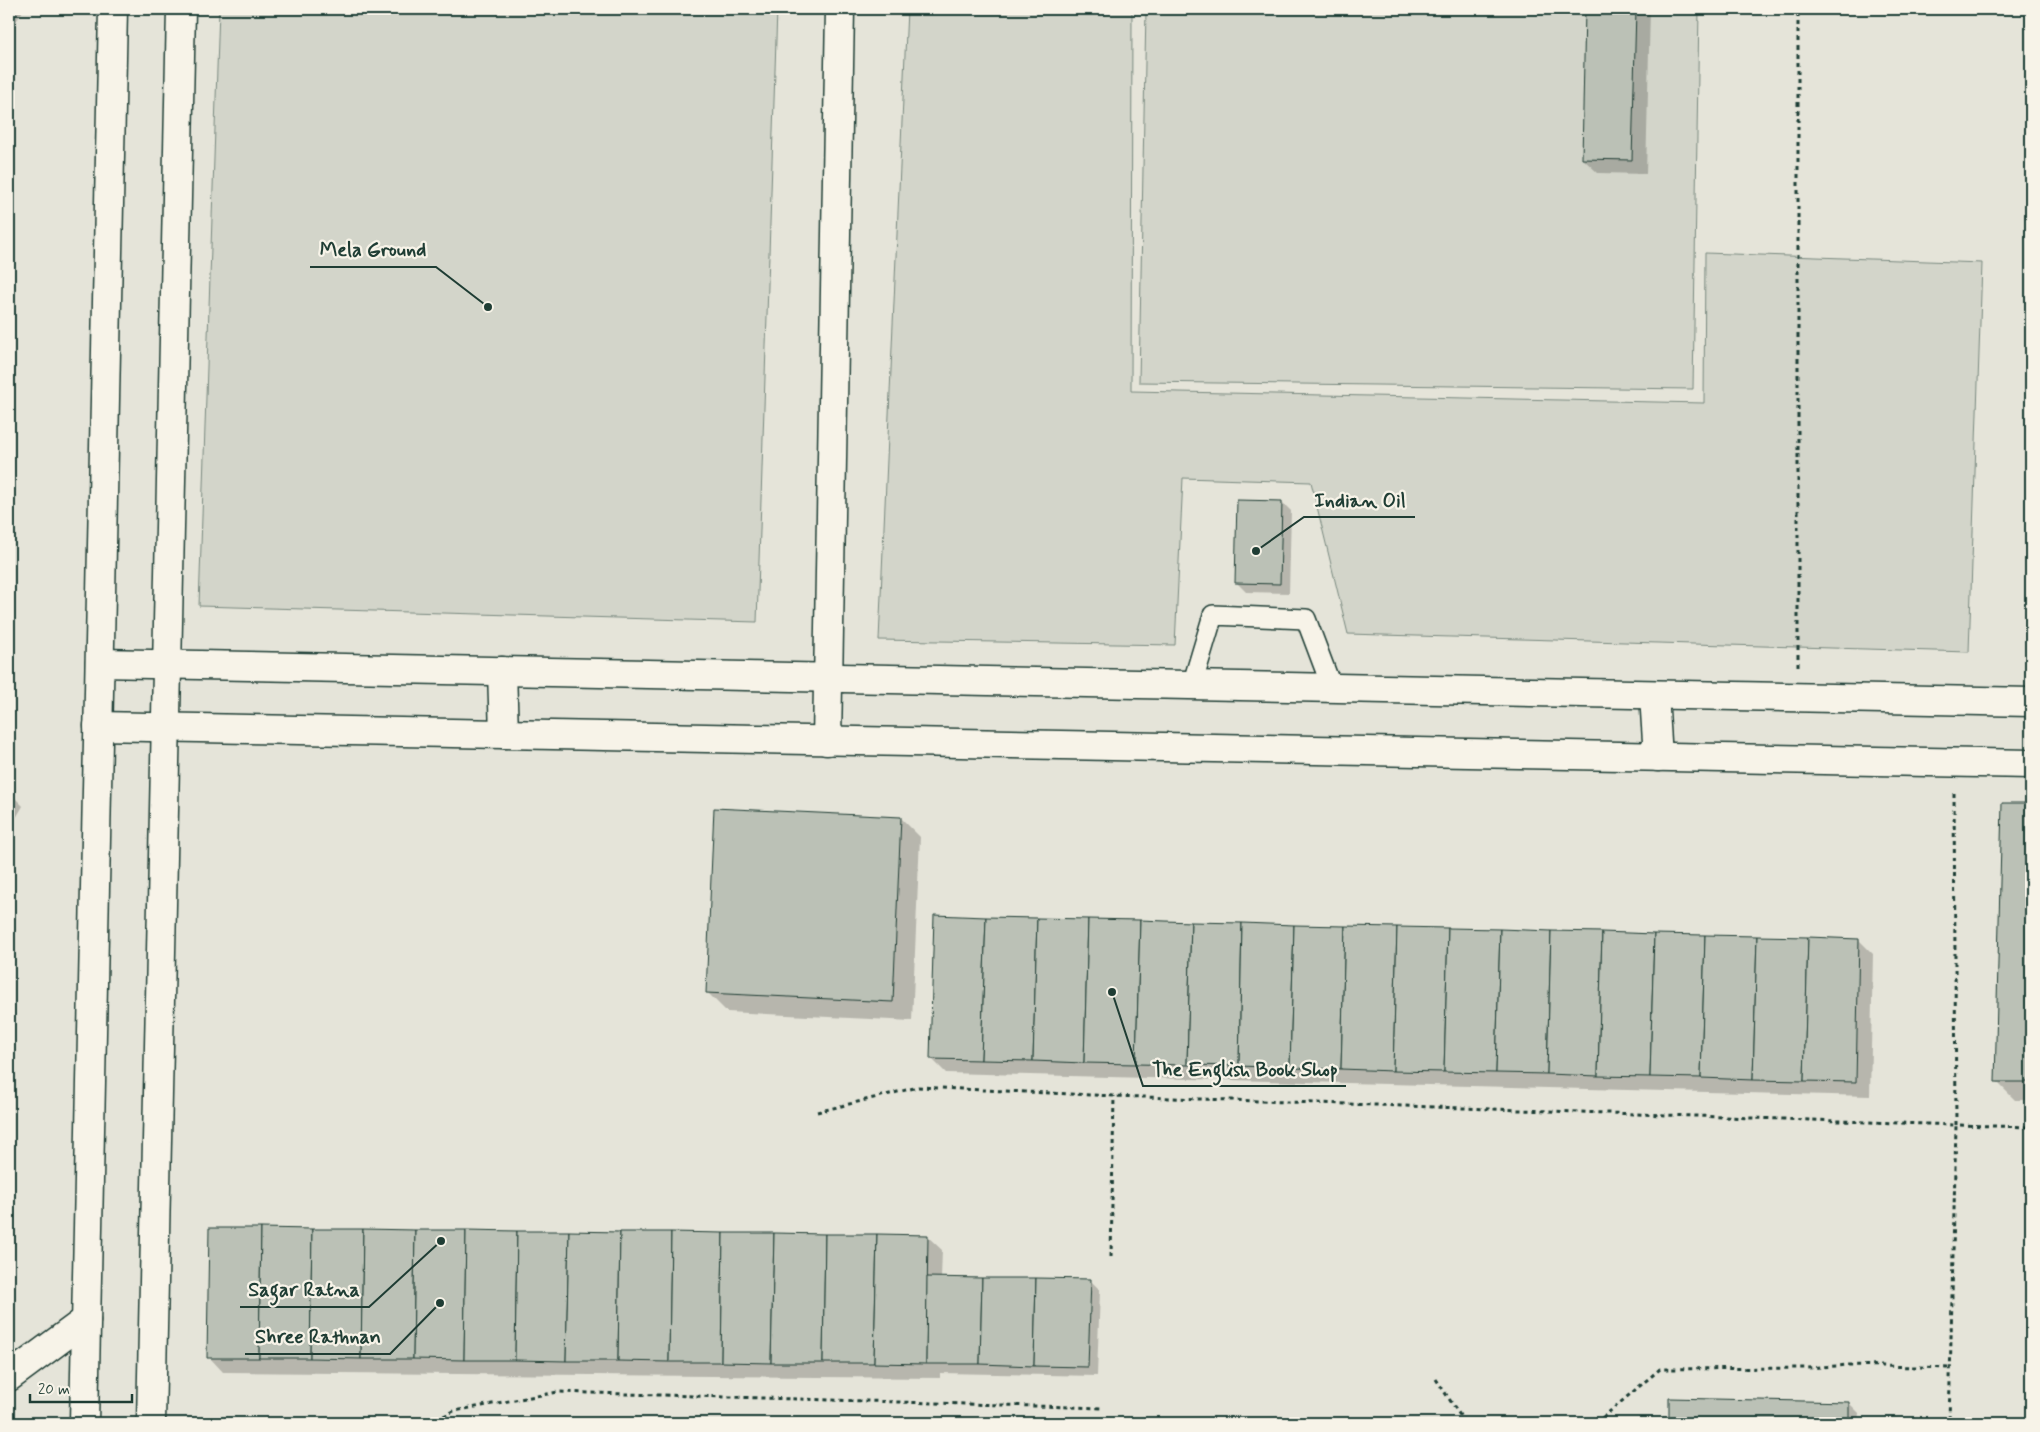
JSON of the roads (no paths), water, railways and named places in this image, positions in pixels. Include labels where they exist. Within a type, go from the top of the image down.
[{"type":"street","points":[[84,1423],[113,9]]},
{"type":"street","points":[[151,1423],[181,9]]},
{"type":"street","points":[[827,741],[840,9]]},
{"type":"street","points":[[100,663],[2031,702]]},
{"type":"street","points":[[502,671],[504,734]]},
{"type":"street","points":[[1654,695],[1658,757]]},
{"type":"street","points":[[98,726],[2031,764]]},
{"type":"street","points":[[9,1377],[86,1320]]},
{"type":"lane","points":[[1192,686],[1213,615],[1306,619],[1332,688]]},
{"type":"place","name":"Mela Ground","points":[[488,307]]},
{"type":"place","name":"Indian Oil","points":[[1256,551]]},
{"type":"place","name":"The English Book Shop","points":[[1112,992]]},
{"type":"place","name":"Sagar Ratna","points":[[441,1241]]},
{"type":"place","name":"Shree Rathnan","points":[[440,1303]]}]
